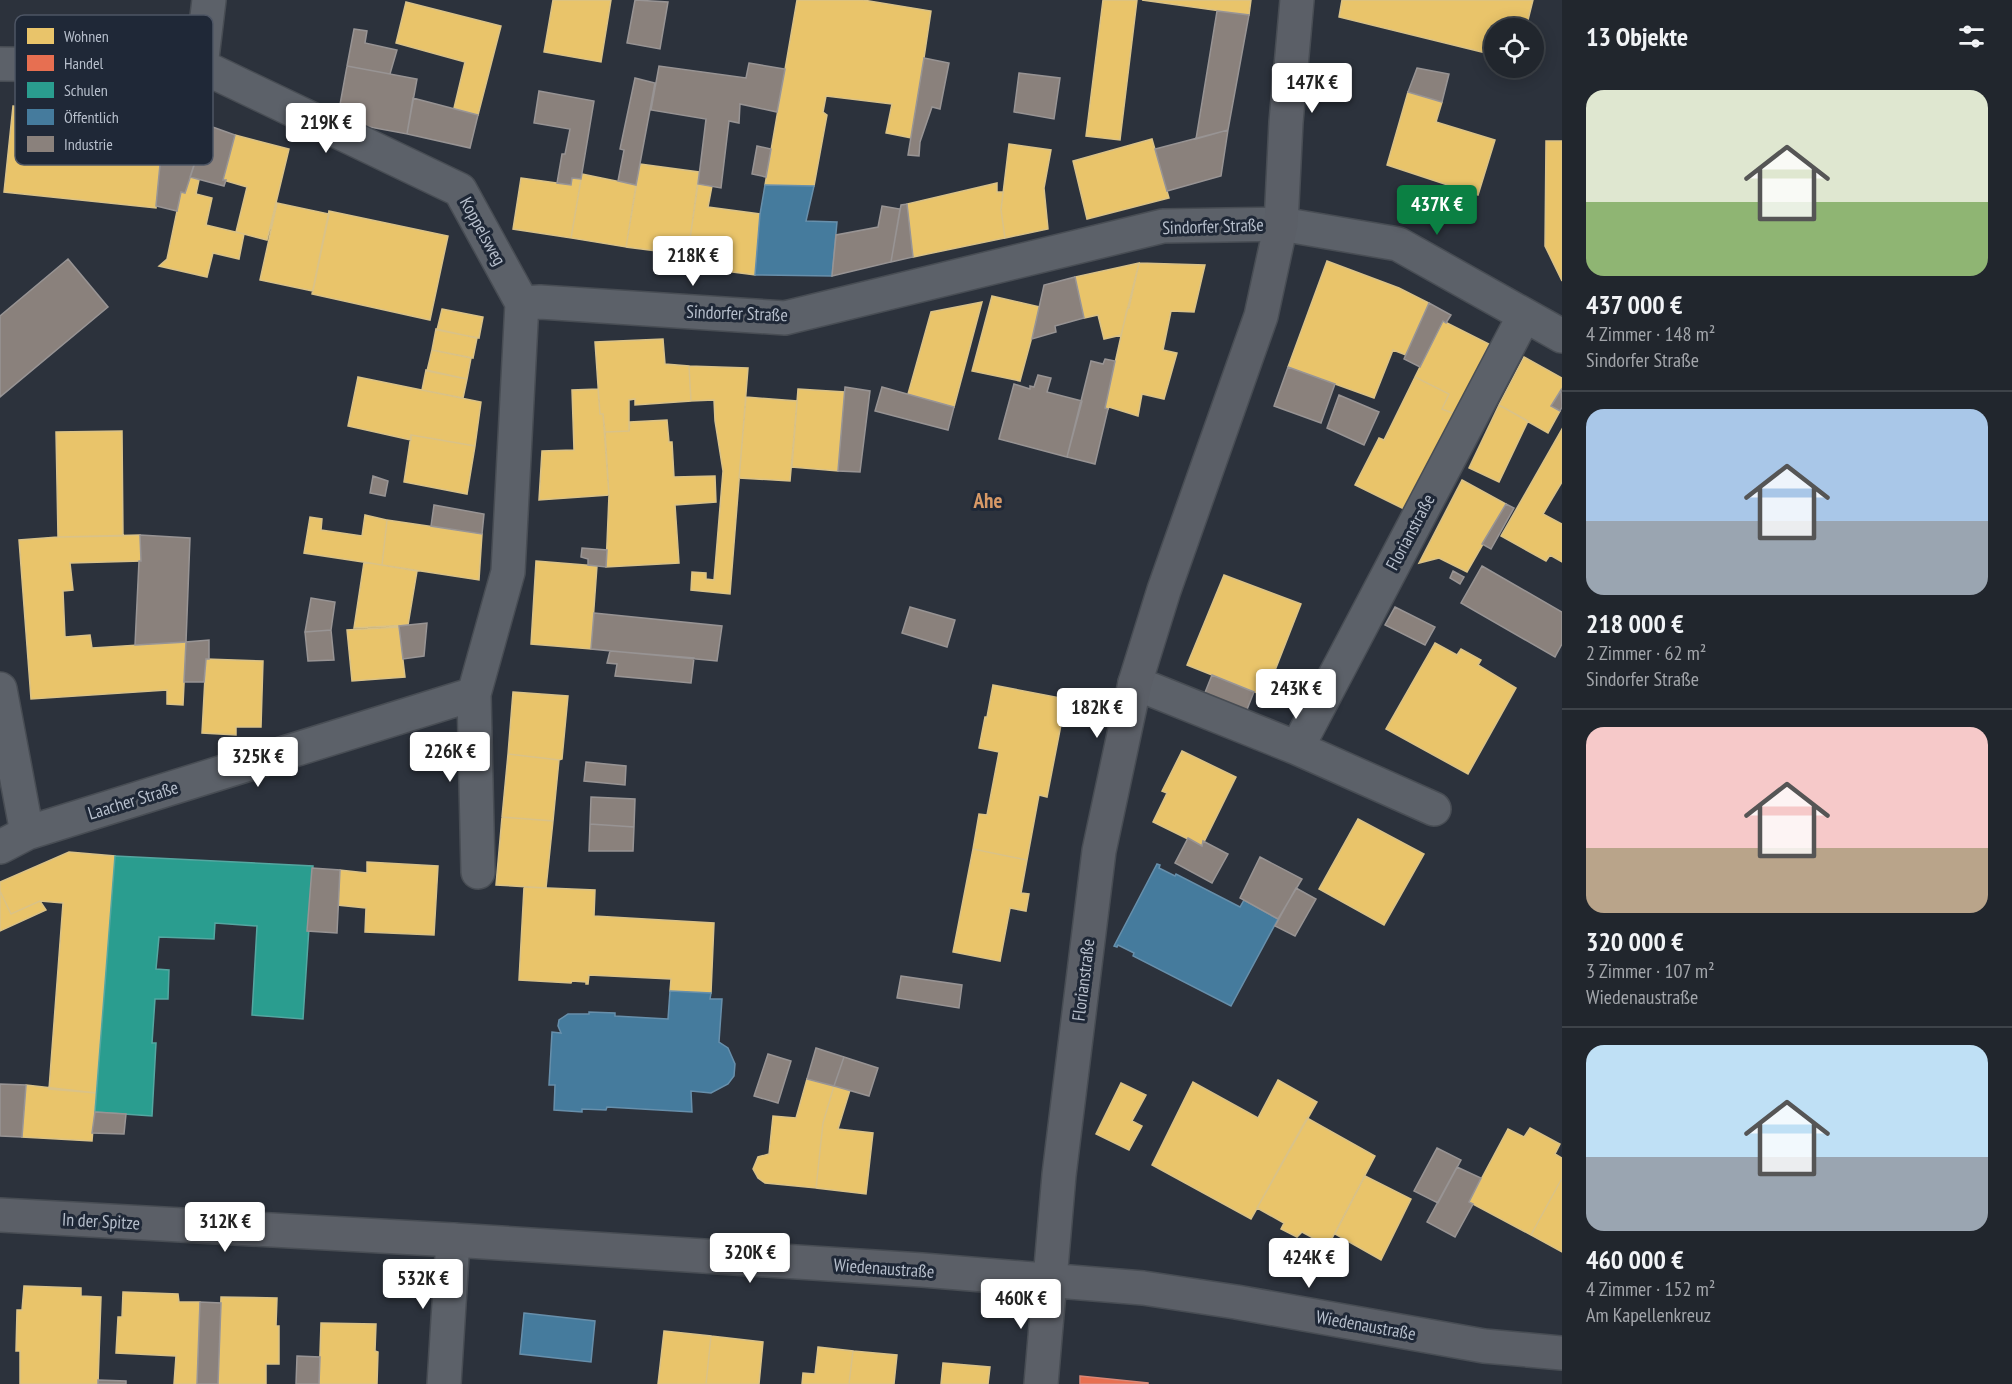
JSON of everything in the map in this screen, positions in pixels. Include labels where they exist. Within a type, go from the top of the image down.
[{"type":"street","points":[[207,15],[209,0]]},
{"type":"street","name":"Florianstraße","points":[[1041,1384],[1061,1164],[1099,851],[1135,682],[1164,590],[1261,316],[1281,224],[1286,122],[1297,0]]},
{"type":"street","name":"Koppelsweg","points":[[0,64],[15,64]]},
{"type":"street","name":"Koppelsweg","points":[[213,72],[460,190],[522,303]]},
{"type":"street","name":"Sindorfer Straße","points":[[522,303],[540,302],[785,318],[1163,226],[1281,224],[1398,244],[1562,336]]},
{"type":"street","points":[[478,872],[474,694],[508,572],[522,303]]},
{"type":"street","name":"Florianstraße","points":[[1297,748],[1524,316]]},
{"type":"street","points":[[1135,682],[1297,748],[1434,809]]},
{"type":"street","points":[[0,689],[14,840]]},
{"type":"street","name":"Laacher Straße","points":[[14,840],[474,694]]},
{"type":"street","name":"In der Spitze","points":[[0,1215],[453,1240]]},
{"type":"street","points":[[444,1384],[453,1240]]},
{"type":"street","name":"Wiedenaustraße","points":[[453,1240],[922,1270],[1155,1290],[1484,1346],[1562,1353]]},
{"type":"building: Wohnen","points":[[553,0],[611,0],[601,62],[544,52]]},
{"type":"building: Wohnen","points":[[797,0],[863,0],[931,11],[912,138],[886,133],[892,104],[826,96],[823,112],[827,115],[814,186],[765,185]]},
{"type":"building: Wohnen","points":[[1103,0],[1137,0],[1120,140],[1086,136]]},
{"type":"building: Wohnen","points":[[1142,0],[1251,0],[1249,15]]},
{"type":"building: Wohnen","points":[[1342,0],[1533,0],[1528,18],[1484,18],[1484,53],[1339,17]]},
{"type":"building: Wohnen","points":[[406,2],[501,26],[478,115],[454,108],[465,62],[396,43]]},
{"type":"building: Wohnen","points":[[1408,92],[1442,102],[1436,122],[1495,140],[1478,195],[1387,165]]},
{"type":"building: Wohnen","points":[[13,106],[15,106],[15,165],[160,165],[156,208],[4,192]]},
{"type":"building: Wohnen","points":[[235,135],[289,149],[267,240],[236,232],[247,187],[223,180]]},
{"type":"building: Wohnen","points":[[1152,139],[1169,198],[1087,219],[1073,161]]},
{"type":"building: Wohnen","points":[[1546,141],[1562,141],[1562,281],[1545,246]]},
{"type":"building: Wohnen","points":[[1009,144],[1051,150],[1044,188],[1048,229],[1005,238],[1001,210]]},
{"type":"building: Wohnen","points":[[640,164],[699,172],[688,255],[626,247]]},
{"type":"building: Wohnen","points":[[582,174],[636,185],[626,247],[571,238]]},
{"type":"building: Wohnen","points":[[190,177],[199,180],[196,194],[212,198],[206,225],[244,234],[239,259],[213,253],[207,277],[159,266],[167,259],[181,192],[185,193]]},
{"type":"building: Wohnen","points":[[521,178],[571,185],[572,178],[581,179],[571,238],[513,229]]},
{"type":"building: Wohnen","points":[[997,183],[997,192],[1003,192],[1001,210],[1005,238],[913,257],[907,204]]},
{"type":"building: Wohnen","points":[[698,184],[712,186],[708,207],[760,214],[755,275],[686,266]]},
{"type":"building: Wohnen","points":[[277,203],[329,214],[313,291],[260,280]]},
{"type":"building: Wohnen","points":[[329,211],[448,236],[430,320],[312,294]]},
{"type":"building: Wohnen","points":[[1327,261],[1399,288],[1429,303],[1406,355],[1393,350],[1374,398],[1288,367]]},
{"type":"building: Wohnen","points":[[1139,263],[1121,335],[1104,339],[1098,315],[1084,318],[1075,277]]},
{"type":"building: Wohnen","points":[[1139,263],[1205,265],[1194,312],[1171,311],[1163,350],[1177,353],[1164,399],[1142,394],[1138,416],[1109,407],[1105,408]]},
{"type":"building: Wohnen","points":[[992,296],[1040,307],[1020,381],[972,371]]},
{"type":"building: Wohnen","points":[[982,302],[954,407],[908,394],[931,312]]},
{"type":"building: Wohnen","points":[[442,309],[483,317],[479,338],[437,330]]},
{"type":"building: Wohnen","points":[[1443,321],[1489,344],[1455,414],[1442,409],[1449,394],[1415,377]]},
{"type":"building: Wohnen","points":[[436,329],[477,338],[473,358],[432,350]]},
{"type":"building: Wohnen","points":[[663,339],[665,364],[689,366],[691,401],[635,405],[635,399],[629,400],[629,431],[605,432],[603,414],[600,414],[595,342]]},
{"type":"building: Wohnen","points":[[432,350],[471,358],[467,379],[427,371]]},
{"type":"building: Wohnen","points":[[1524,357],[1562,378],[1562,388],[1551,406],[1560,411],[1548,433],[1499,405]]},
{"type":"building: Wohnen","points":[[689,366],[748,368],[730,594],[691,590],[692,572],[706,573],[706,579],[714,580],[723,471],[714,400],[691,401]]},
{"type":"building: Wohnen","points":[[426,370],[467,379],[463,398],[422,390]]},
{"type":"building: Wohnen","points":[[358,377],[481,402],[475,446],[411,435],[411,440],[348,426]]},
{"type":"building: Wohnen","points":[[1415,377],[1449,394],[1442,409],[1455,414],[1406,510],[1355,485],[1379,438],[1384,440]]},
{"type":"building: Wohnen","points":[[598,389],[600,414],[603,414],[609,495],[539,500],[542,451],[574,450],[572,390]]},
{"type":"building: Wohnen","points":[[798,389],[845,392],[838,471],[792,467]]},
{"type":"building: Wohnen","points":[[746,397],[797,401],[790,481],[739,478]]},
{"type":"building: Wohnen","points":[[1499,405],[1528,421],[1499,482],[1469,468]]},
{"type":"building: Wohnen","points":[[667,420],[669,442],[672,442],[674,477],[715,476],[716,502],[675,505],[679,563],[606,567],[609,495],[605,432],[629,431],[630,422]]},
{"type":"building: Wohnen","points":[[1562,429],[1562,482],[1543,514],[1562,524],[1562,562],[1550,555],[1546,561],[1501,536]]},
{"type":"building: Wohnen","points":[[122,431],[123,536],[58,537],[56,432]]},
{"type":"building: Wohnen","points":[[411,435],[475,446],[467,494],[404,482]]},
{"type":"building: Wohnen","points":[[1462,480],[1506,504],[1467,572],[1439,558],[1419,563]]},
{"type":"building: Wohnen","points":[[365,515],[387,520],[382,565],[304,553],[310,517],[322,519],[321,530],[362,536]]},
{"type":"building: Wohnen","points":[[387,520],[482,534],[479,580],[382,565]]},
{"type":"building: Wohnen","points":[[140,535],[141,561],[70,563],[73,590],[63,591],[65,637],[90,635],[92,648],[186,642],[183,705],[167,704],[167,690],[31,699],[19,540]]},
{"type":"building: Wohnen","points":[[536,561],[597,566],[591,649],[531,644]]},
{"type":"building: Wohnen","points":[[364,562],[417,571],[408,625],[354,628]]},
{"type":"building: Wohnen","points":[[1224,575],[1301,604],[1265,696],[1187,665]]},
{"type":"building: Wohnen","points":[[399,627],[405,677],[352,681],[347,630]]},
{"type":"building: Wohnen","points":[[1435,643],[1457,655],[1461,649],[1481,660],[1478,665],[1516,688],[1468,774],[1386,729]]},
{"type":"building: Wohnen","points":[[206,659],[263,661],[261,727],[236,727],[236,735],[202,733]]},
{"type":"building: Wohnen","points":[[993,685],[1066,699],[1047,797],[1039,795],[1027,860],[973,849],[979,814],[987,815],[999,752],[979,748]]},
{"type":"building: Wohnen","points":[[513,692],[568,696],[562,759],[508,754]]},
{"type":"building: Wohnen","points":[[1182,751],[1236,777],[1202,846],[1153,822],[1167,793],[1162,791]]},
{"type":"building: Wohnen","points":[[508,754],[559,760],[553,821],[502,817]]},
{"type":"building: Wohnen","points":[[502,817],[553,821],[546,888],[496,885]]},
{"type":"building: Wohnen","points":[[1358,819],[1424,854],[1384,925],[1319,889]]},
{"type":"building: Wohnen","points":[[973,849],[1027,860],[1021,893],[1029,894],[1026,911],[1010,908],[1000,961],[953,952]]},
{"type":"building: Wohnen","points":[[69,852],[115,856],[96,1093],[49,1089],[63,903],[40,901],[11,914],[0,891],[0,882]]},
{"type":"building: Wohnen","points":[[367,862],[438,866],[434,935],[365,932],[366,908],[337,905],[340,870],[367,873]]},
{"type":"building: Wohnen","points":[[524,887],[595,890],[594,916],[714,923],[711,993],[670,991],[671,979],[589,975],[588,984],[572,981],[571,983],[519,980]]},
{"type":"building: Wohnen","points":[[0,891],[11,914],[40,901],[46,910],[0,931]]},
{"type":"building: Wohnen","points":[[807,1079],[834,1086],[823,1123],[816,1188],[765,1183],[758,1178],[753,1169],[758,1157],[769,1154],[773,1116],[796,1118]]},
{"type":"building: Wohnen","points":[[1278,1080],[1317,1102],[1251,1219],[1152,1165],[1193,1082],[1258,1118]]},
{"type":"building: Wohnen","points":[[1121,1083],[1146,1095],[1132,1121],[1142,1126],[1129,1150],[1096,1134]]},
{"type":"building: Wohnen","points":[[26,1085],[96,1093],[92,1141],[22,1137]]},
{"type":"building: Wohnen","points":[[834,1086],[850,1090],[838,1129],[873,1133],[866,1194],[816,1188],[823,1123]]},
{"type":"building: Wohnen","points":[[1307,1118],[1375,1156],[1328,1246],[1302,1232],[1297,1237],[1281,1229],[1284,1223],[1257,1208]]},
{"type":"building: Wohnen","points":[[1530,1128],[1560,1144],[1555,1154],[1562,1158],[1562,1178],[1531,1235],[1469,1202],[1508,1129],[1524,1137]]},
{"type":"building: Wohnen","points":[[1365,1176],[1411,1199],[1381,1260],[1335,1234]]},
{"type":"building: Wohnen","points":[[1562,1178],[1562,1252],[1531,1235]]},
{"type":"building: Wohnen","points":[[24,1286],[81,1288],[81,1296],[101,1297],[98,1384],[20,1384],[20,1351],[16,1351],[17,1310],[22,1310]]},
{"type":"building: Wohnen","points":[[123,1292],[178,1294],[179,1302],[200,1302],[197,1384],[174,1384],[176,1356],[116,1353],[118,1317],[122,1317]]},
{"type":"building: Wohnen","points":[[221,1297],[277,1298],[276,1326],[279,1326],[279,1364],[266,1364],[266,1384],[218,1384]]},
{"type":"building: Wohnen","points":[[321,1323],[376,1324],[377,1384],[319,1384]]},
{"type":"building: Wohnen","points":[[664,1331],[711,1336],[706,1384],[658,1384]]},
{"type":"building: Wohnen","points":[[711,1336],[763,1342],[759,1384],[706,1384]]},
{"type":"building: Wohnen","points":[[818,1347],[853,1351],[849,1384],[802,1384],[803,1373],[815,1374]]},
{"type":"building: Wohnen","points":[[853,1351],[897,1355],[894,1384],[849,1384]]},
{"type":"building: Wohnen","points":[[943,1363],[990,1367],[988,1384],[941,1384]]},
{"type":"building: Handel","points":[[1080,1376],[1148,1383],[1148,1384],[1080,1384]]},
{"type":"building: Schulen","points":[[115,856],[313,866],[303,1019],[252,1015],[257,926],[215,923],[214,939],[159,937],[156,969],[169,970],[168,999],[155,999],[152,1043],[156,1043],[152,1116],[95,1112]]},
{"type":"building: Öffentlich","points":[[765,185],[814,186],[806,221],[837,222],[832,276],[755,275]]},
{"type":"building: Öffentlich","points":[[1157,864],[1160,865],[1159,868],[1175,876],[1176,874],[1240,907],[1244,900],[1278,919],[1231,1006],[1133,956],[1134,953],[1118,945],[1114,946]]},
{"type":"building: Öffentlich","points":[[670,991],[711,993],[710,999],[722,999],[719,1042],[728,1048],[735,1064],[734,1076],[728,1084],[711,1093],[691,1091],[692,1112],[607,1107],[606,1110],[582,1109],[582,1112],[554,1110],[555,1085],[549,1085],[552,1032],[561,1033],[558,1026],[559,1020],[568,1014],[589,1014],[589,1012],[668,1019]]},
{"type":"building: Öffentlich","points":[[524,1313],[595,1321],[591,1362],[520,1354]]},
{"type":"building: Industrie","points":[[635,0],[668,2],[660,49],[627,43]]},
{"type":"building: Industrie","points":[[1217,11],[1249,15],[1228,130],[1196,139]]},
{"type":"building: Industrie","points":[[354,29],[367,31],[365,43],[397,50],[390,74],[347,66]]},
{"type":"building: Industrie","points":[[924,58],[949,63],[940,109],[932,107],[920,142],[919,156],[908,155]]},
{"type":"building: Industrie","points":[[749,63],[785,69],[777,112],[740,104],[739,123],[729,121],[721,188],[698,184],[706,119],[651,110],[659,66],[746,78]]},
{"type":"building: Industrie","points":[[347,66],[417,79],[407,134],[337,121]]},
{"type":"building: Industrie","points":[[1417,68],[1449,74],[1442,102],[1408,92]]},
{"type":"building: Industrie","points":[[1019,73],[1060,78],[1054,119],[1014,112]]},
{"type":"building: Industrie","points":[[635,78],[655,83],[636,185],[618,181],[624,150],[620,149]]},
{"type":"building: Industrie","points":[[539,91],[594,101],[581,179],[572,178],[571,185],[557,183],[562,154],[565,154],[570,129],[534,123]]},
{"type":"building: Industrie","points":[[413,98],[478,115],[470,148],[407,134]]},
{"type":"building: Industrie","points":[[213,127],[235,135],[223,180],[226,180],[224,186],[190,177],[194,165],[213,165]]},
{"type":"building: Industrie","points":[[1228,130],[1221,176],[1167,191],[1155,149]]},
{"type":"building: Industrie","points":[[757,146],[771,149],[766,177],[752,174]]},
{"type":"building: Industrie","points":[[160,165],[194,165],[185,193],[181,192],[177,211],[156,206]]},
{"type":"building: Industrie","points":[[907,204],[913,257],[891,262],[901,205]]},
{"type":"building: Industrie","points":[[882,206],[900,209],[891,262],[832,276],[836,235],[878,227]]},
{"type":"building: Industrie","points":[[68,259],[108,307],[0,397],[0,316]]},
{"type":"building: Industrie","points":[[1075,277],[1084,318],[1055,326],[1056,332],[1032,339],[1044,285]]},
{"type":"building: Industrie","points":[[1429,303],[1451,315],[1446,323],[1443,321],[1420,367],[1404,359]]},
{"type":"building: Industrie","points":[[1105,359],[1115,361],[1105,408],[1108,409],[1095,464],[1067,457],[1091,361],[1103,364]]},
{"type":"building: Industrie","points":[[1288,367],[1335,384],[1321,423],[1274,406]]},
{"type":"building: Industrie","points":[[1038,375],[1051,378],[1047,392],[1082,401],[1067,457],[999,439],[1014,384],[1030,389],[1030,386],[1034,387]]},
{"type":"building: Industrie","points":[[845,387],[870,391],[860,472],[838,471]]},
{"type":"building: Industrie","points":[[882,387],[954,407],[948,430],[875,411]]},
{"type":"building: Industrie","points":[[1561,390],[1562,407],[1560,411],[1551,406]]},
{"type":"building: Industrie","points":[[1339,395],[1379,412],[1364,445],[1327,428]]},
{"type":"building: Industrie","points":[[373,476],[388,481],[385,496],[370,493]]},
{"type":"building: Industrie","points":[[1506,504],[1514,508],[1491,549],[1482,544]]},
{"type":"building: Industrie","points":[[434,505],[484,514],[482,534],[431,526]]},
{"type":"building: Industrie","points":[[140,535],[190,538],[186,642],[135,645],[139,561],[141,561]]},
{"type":"building: Industrie","points":[[582,548],[607,550],[606,567],[588,565],[588,559],[581,557]]},
{"type":"building: Industrie","points":[[1482,566],[1562,612],[1562,644],[1555,657],[1461,603]]},
{"type":"building: Industrie","points":[[1453,571],[1464,577],[1460,584],[1450,578]]},
{"type":"building: Industrie","points":[[311,598],[335,602],[331,630],[305,632]]},
{"type":"building: Industrie","points":[[910,607],[955,620],[947,647],[902,633]]},
{"type":"building: Industrie","points":[[1395,607],[1435,627],[1425,645],[1385,625]]},
{"type":"building: Industrie","points":[[594,613],[722,626],[717,661],[591,649]]},
{"type":"building: Industrie","points":[[427,623],[424,656],[403,659],[399,626]]},
{"type":"building: Industrie","points":[[331,630],[334,660],[308,661],[305,632]]},
{"type":"building: Industrie","points":[[209,640],[209,659],[206,659],[204,682],[184,682],[186,642]]},
{"type":"building: Industrie","points":[[610,651],[694,658],[691,683],[615,676],[617,664],[607,663]]},
{"type":"building: Industrie","points":[[1212,675],[1254,692],[1246,712],[1204,695]]},
{"type":"building: Industrie","points":[[586,762],[626,766],[625,785],[584,781]]},
{"type":"building: Industrie","points":[[591,797],[635,799],[634,827],[590,824]]},
{"type":"building: Industrie","points":[[590,824],[634,827],[633,851],[589,851]]},
{"type":"building: Industrie","points":[[1188,838],[1202,846],[1203,841],[1228,854],[1212,883],[1175,863]]},
{"type":"building: Industrie","points":[[1260,857],[1302,879],[1278,919],[1240,898]]},
{"type":"building: Industrie","points":[[312,868],[340,870],[337,933],[307,931]]},
{"type":"building: Industrie","points":[[1296,888],[1316,899],[1295,936],[1275,926]]},
{"type":"building: Industrie","points":[[901,976],[962,985],[959,1008],[897,998]]},
{"type":"building: Industrie","points":[[816,1048],[844,1057],[834,1086],[807,1079]]},
{"type":"building: Industrie","points":[[768,1054],[791,1061],[778,1103],[754,1096]]},
{"type":"building: Industrie","points":[[844,1057],[878,1068],[869,1096],[834,1086]]},
{"type":"building: Industrie","points":[[0,1084],[26,1085],[22,1137],[0,1136]]},
{"type":"building: Industrie","points":[[95,1112],[126,1114],[124,1134],[92,1133]]},
{"type":"building: Industrie","points":[[1437,1148],[1461,1160],[1438,1203],[1414,1191]]},
{"type":"building: Industrie","points":[[1457,1167],[1481,1178],[1469,1202],[1473,1204],[1455,1237],[1427,1222]]},
{"type":"building: Industrie","points":[[200,1302],[221,1303],[218,1384],[197,1384]]},
{"type":"building: Industrie","points":[[297,1356],[320,1357],[319,1384],[296,1384]]},
{"type":"building: Industrie","points":[[98,1380],[126,1381],[126,1384],[98,1384]]},
{"type":"district","name":"Ahe","points":[[988,500]]}]
